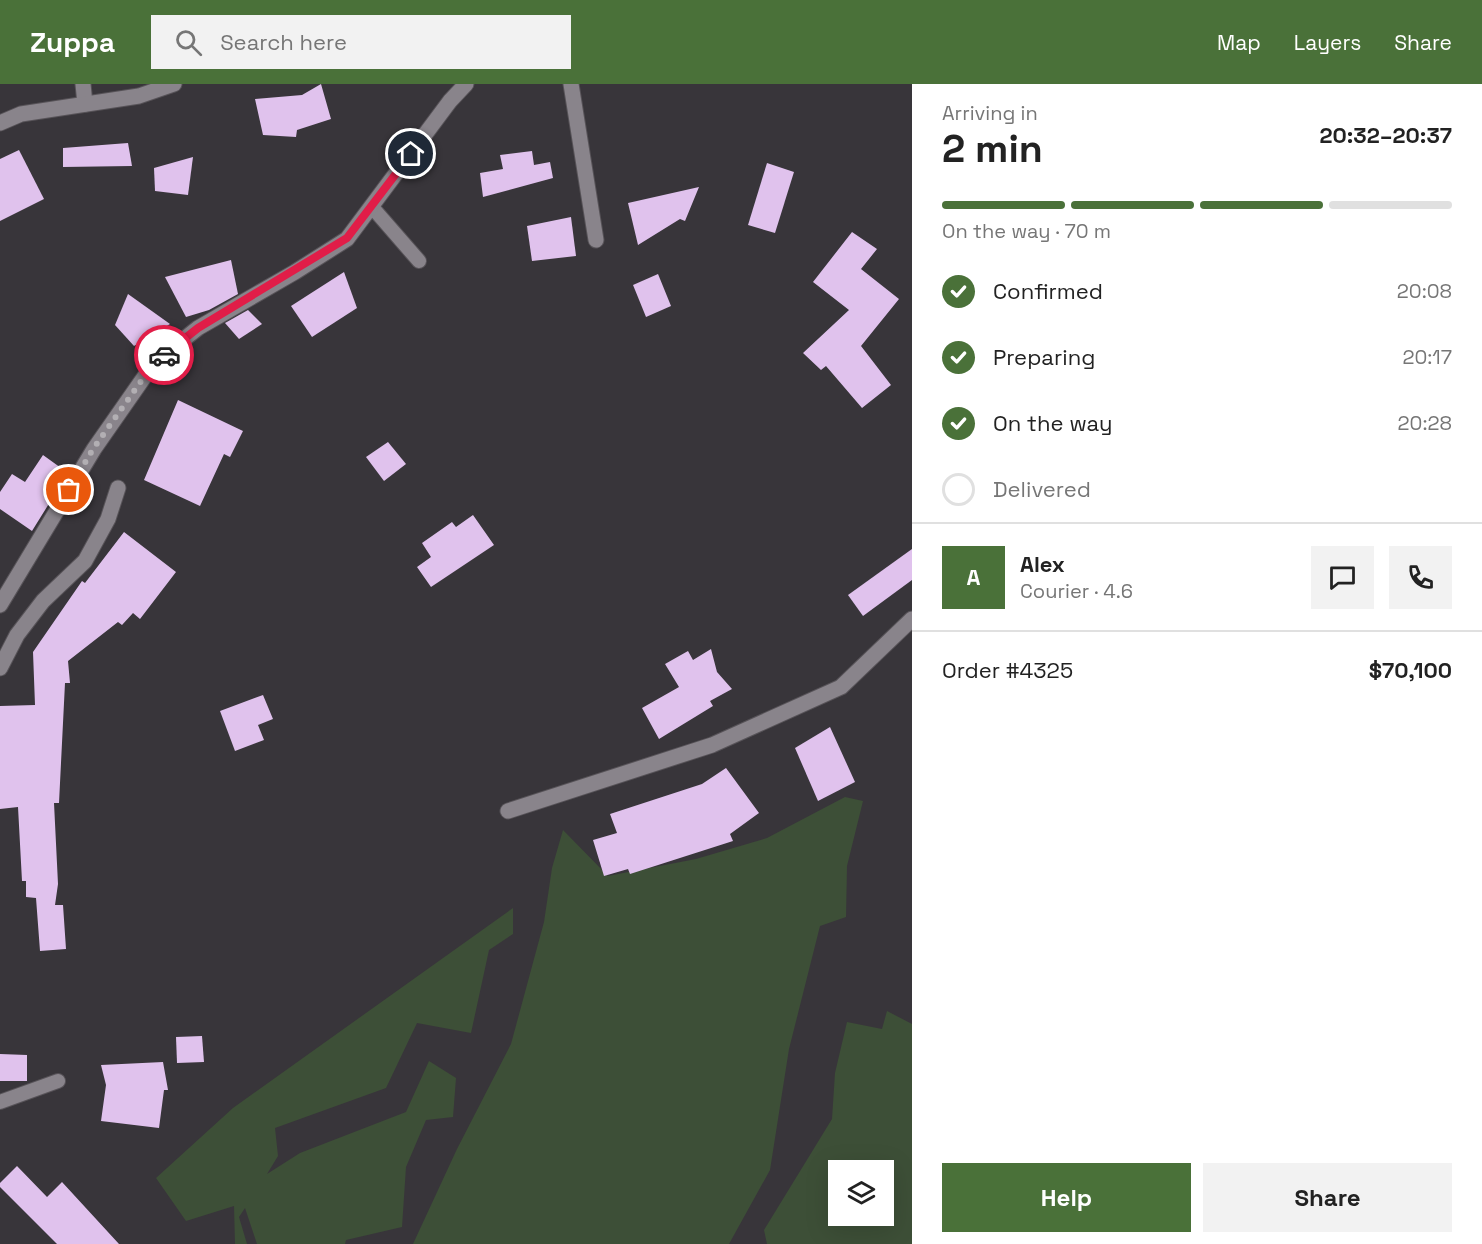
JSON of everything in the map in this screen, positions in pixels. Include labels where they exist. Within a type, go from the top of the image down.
[{"type":"street","points":[[83,84],[85,104]]},
{"type":"street","points":[[0,123],[21,114],[139,96],[174,84]]},
{"type":"street","points":[[0,605],[93,449],[154,363],[198,328],[347,238],[450,101],[466,84]]},
{"type":"street","points":[[571,84],[596,240]]},
{"type":"street","points":[[0,668],[17,636],[43,601],[85,561],[108,519],[118,488]]},
{"type":"street","points":[[508,811],[712,744],[841,687],[912,619]]},
{"type":"lane","points":[[372,207],[419,261]]},
{"type":"lane","points":[[0,1102],[58,1082]]},
{"type":"green space","points":[[845,797],[863,801],[847,866],[846,917],[820,926],[789,1049],[770,1170],[729,1244],[413,1244],[457,1149],[511,1044],[544,922],[552,868],[563,830],[608,876],[696,859],[767,838]]},
{"type":"green space","points":[[513,908],[513,934],[489,950],[471,1033],[417,1023],[386,1088],[275,1128],[278,1156],[267,1174],[300,1153],[406,1112],[429,1061],[456,1078],[453,1117],[426,1120],[406,1167],[402,1227],[346,1240],[345,1244],[257,1244],[245,1208],[239,1217],[247,1244],[235,1244],[234,1206],[186,1221],[156,1178],[233,1108]]},
{"type":"green space","points":[[887,1011],[912,1024],[912,1244],[767,1244],[764,1230],[832,1119],[835,1073],[847,1022],[882,1029]]},
{"type":"building","points":[[321,84],[331,119],[297,130],[296,137],[263,135],[255,99],[302,95]]},
{"type":"building","points":[[128,143],[132,166],[63,167],[63,148]]},
{"type":"building","points":[[19,150],[44,199],[0,221],[0,159]]},
{"type":"building","points":[[532,151],[534,165],[550,162],[553,178],[483,197],[480,173],[503,169],[500,155]]},
{"type":"building","points":[[193,157],[188,195],[155,191],[154,168]]},
{"type":"building","points":[[767,163],[794,172],[775,233],[748,225]]},
{"type":"building","points":[[699,187],[685,221],[680,219],[638,245],[628,203]]},
{"type":"building","points":[[571,217],[576,256],[532,261],[527,226]]},
{"type":"building","points":[[852,232],[877,249],[861,269],[899,299],[861,346],[891,385],[862,408],[826,366],[821,370],[803,353],[849,310],[813,282]]},
{"type":"building","points":[[231,260],[238,294],[209,310],[186,317],[165,277]]},
{"type":"building","points":[[344,272],[357,308],[312,337],[291,306]]},
{"type":"building","points":[[658,274],[671,306],[646,317],[633,285]]},
{"type":"building","points":[[128,294],[170,324],[134,346],[115,325]]},
{"type":"building","points":[[248,310],[262,324],[239,339],[225,323]]},
{"type":"building","points":[[178,400],[243,431],[230,457],[224,454],[200,506],[144,480]]},
{"type":"building","points":[[388,442],[406,464],[384,481],[366,457]]},
{"type":"building","points":[[43,455],[68,473],[32,531],[0,509],[0,492],[12,474],[25,482]]},
{"type":"building","points":[[473,515],[494,545],[431,587],[417,567],[431,557],[422,543],[452,522],[456,527]]},
{"type":"building","points":[[124,532],[176,572],[140,619],[133,613],[122,625],[118,622],[68,661],[70,683],[65,683],[59,803],[54,803],[58,884],[55,905],[63,905],[66,949],[40,951],[36,898],[26,897],[26,881],[22,881],[18,807],[0,809],[0,706],[35,705],[33,652],[82,581],[85,583]]},
{"type":"building","points":[[912,549],[912,580],[863,616],[848,595]]},
{"type":"building","points":[[711,649],[717,672],[732,689],[710,701],[713,706],[659,739],[642,708],[679,687],[665,664],[688,651],[693,660]]},
{"type":"building","points":[[263,695],[273,719],[258,725],[264,740],[235,751],[220,711]]},
{"type":"building","points":[[830,727],[855,782],[818,801],[795,748]]},
{"type":"building","points":[[726,768],[759,813],[730,834],[733,841],[630,874],[628,869],[604,876],[593,840],[617,833],[610,814],[702,784]]},
{"type":"building","points":[[202,1036],[204,1062],[177,1063],[176,1037]]},
{"type":"building","points":[[0,1054],[27,1055],[27,1081],[0,1081]]},
{"type":"building","points":[[163,1062],[168,1090],[164,1090],[159,1128],[101,1121],[106,1085],[101,1065]]},
{"type":"building","points":[[17,1166],[47,1197],[62,1182],[119,1244],[57,1244],[0,1187],[0,1183]]},
{"type":"way so far","points":[[69,490],[93,449],[154,363],[164,355]]},
{"type":"route","points":[[164,355],[198,328],[295,272],[347,238],[411,154]]}]
